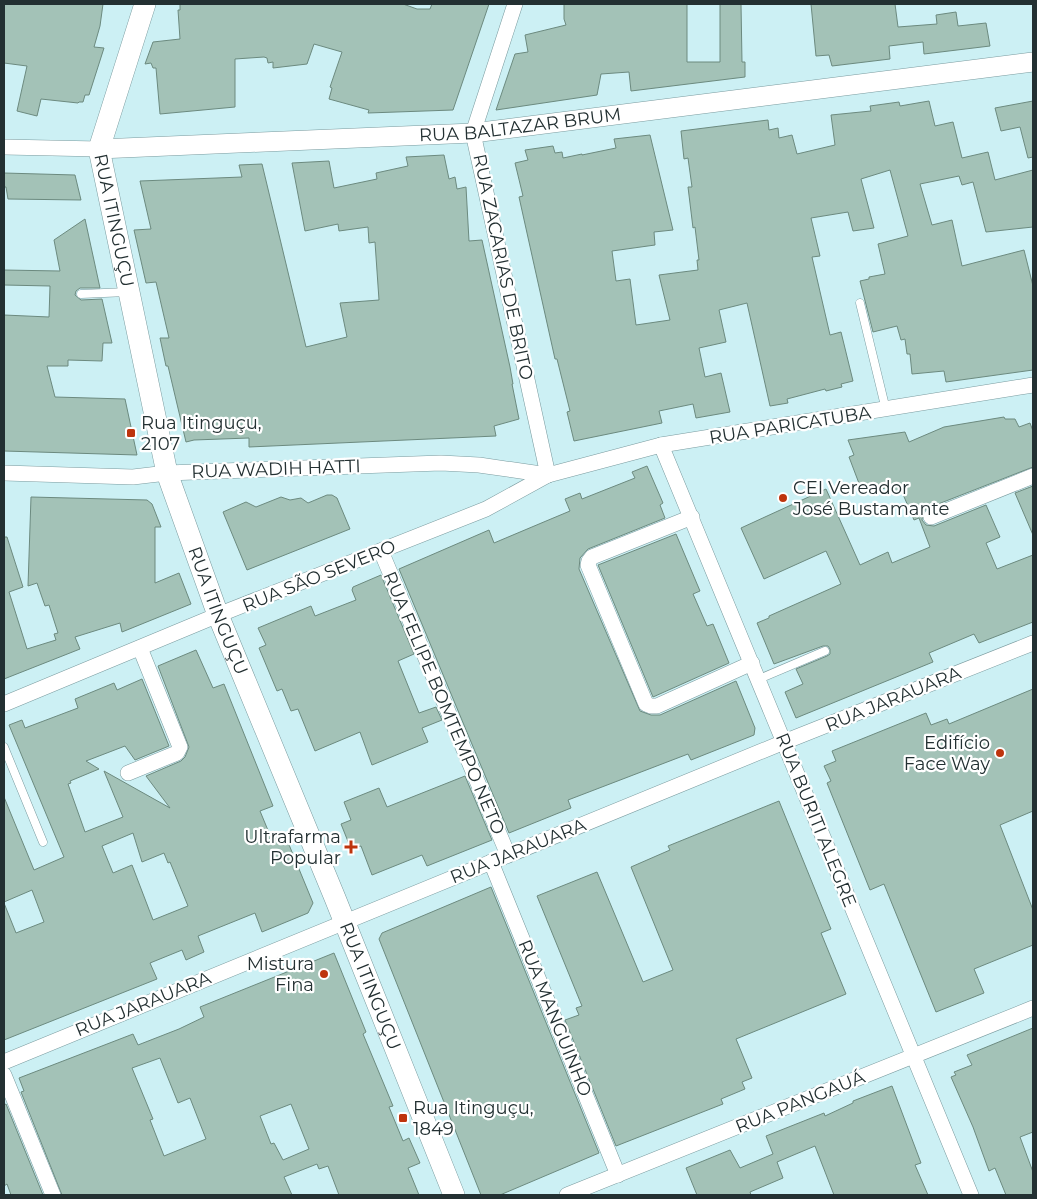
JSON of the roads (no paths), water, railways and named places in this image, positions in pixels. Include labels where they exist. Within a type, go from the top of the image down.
[{"type":"main road","name":"RUA ITINGUÇU","points":[[145,4],[100,149],[166,473],[218,615],[345,922],[454,1195]]},
{"type":"street","name":"RUA ZACARIAS DE BRITO","points":[[515,4],[473,133],[548,475]]},
{"type":"street","name":"RUA BALTAZAR BRUM","points":[[4,147],[100,149],[473,133],[1033,62]]},
{"type":"street","name":"RUA PARICATUBA","points":[[548,475],[661,445],[1033,385]]},
{"type":"street","name":"RUA BURITI ALEGRE","points":[[661,445],[970,1195]]},
{"type":"street","name":"RUA WADIH HATTI","points":[[4,473],[133,477],[166,473],[441,463],[479,465],[548,475]]},
{"type":"street","name":"RUA SÃO SEVERO","points":[[4,704],[218,615],[486,509],[548,475]]},
{"type":"street","points":[[931,517],[1033,476]]},
{"type":"street","points":[[692,517],[592,557],[588,565],[646,704],[657,706],[752,663]]},
{"type":"street","name":"RUA FELIPE BOMTEMPO NETO","points":[[381,551],[508,855]]},
{"type":"street","name":"RUA JARAUARA","points":[[4,1062],[784,742],[1033,643]]},
{"type":"street","points":[[128,773],[177,753],[180,747],[140,648]]},
{"type":"street","name":"RUA MANGUINHO","points":[[491,862],[618,1175]]},
{"type":"street","name":"RUA PANGAUÁ","points":[[567,1195],[1033,1008]]},
{"type":"street","points":[[4,1075],[53,1195]]},
{"type":"lane","points":[[81,294],[129,292]]},
{"type":"lane","points":[[860,303],[886,410]]},
{"type":"lane","points":[[759,679],[825,650]]},
{"type":"lane","points":[[4,748],[43,842]]},
{"type":"place","name":"Rua Itinguçu, 2107","points":[[131,433]]},
{"type":"place","name":"CEI Vereador José Bustamante","points":[[783,498]]},
{"type":"place","name":"Edifício Face Way","points":[[1000,753]]},
{"type":"place","name":"Ultrafarma Popular","points":[[351,847]]},
{"type":"place","name":"Mistura Fina","points":[[324,974]]},
{"type":"place","name":"Rua Itinguçu, 1849","points":[[403,1118]]}]
